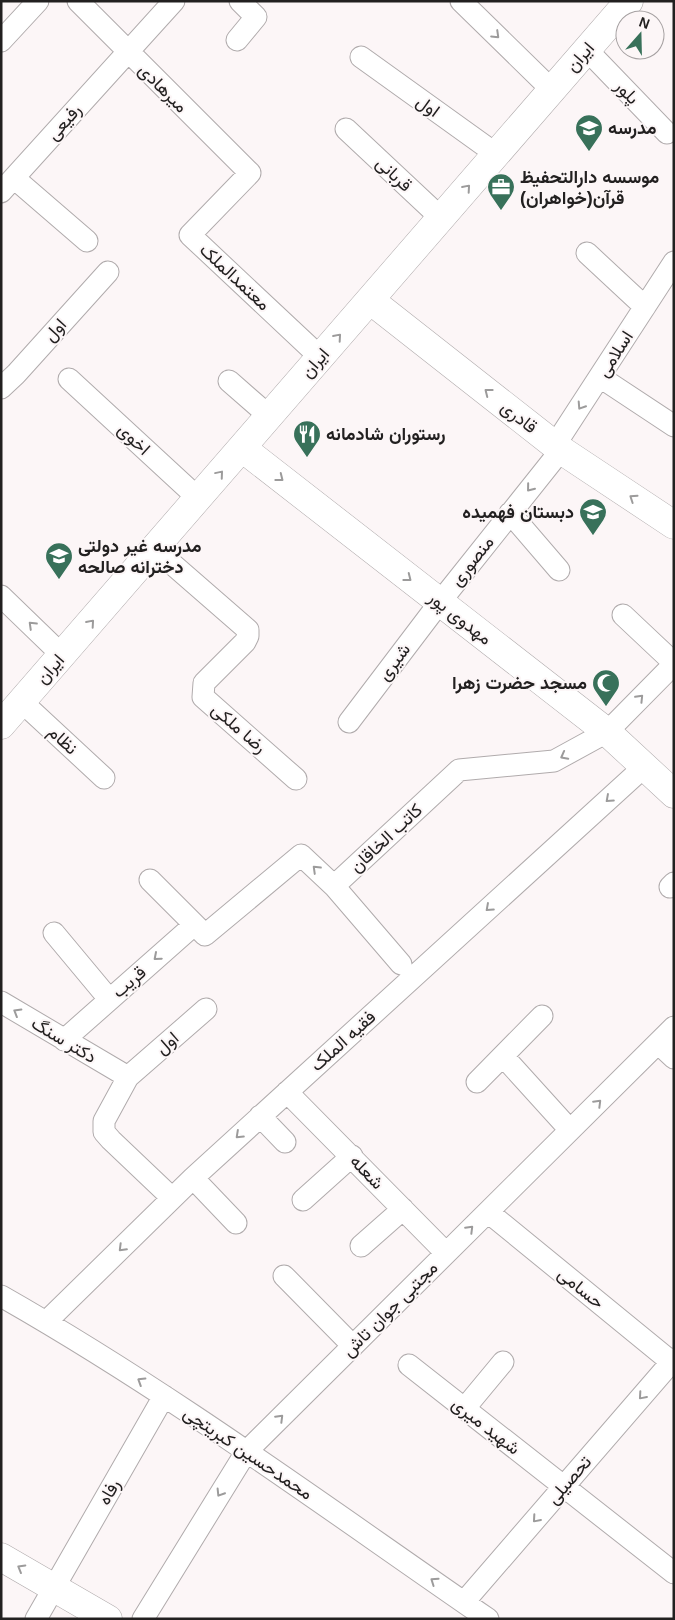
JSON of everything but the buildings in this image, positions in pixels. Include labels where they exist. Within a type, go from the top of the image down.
[{"type":"street","points":[[1,41],[38,1]]},
{"type":"street","name":"میرهادی","points":[[78,1],[127,53],[250,173]]},
{"type":"street","name":"رفیعی","points":[[8,185],[174,1]]},
{"type":"street","points":[[237,40],[256,17],[240,1]]},
{"type":"street","points":[[460,1],[552,90]]},
{"type":"street","name":"ایران","points":[[1,726],[628,2]]},
{"type":"street","name":"پلور","points":[[587,50],[667,133]]},
{"type":"street","name":"اول","points":[[361,57],[496,154]]},
{"type":"street","name":"قربانی","points":[[346,130],[441,218]]},
{"type":"street","name":"معتمدالملک","points":[[250,173],[190,235],[320,357]]},
{"type":"street","points":[[8,185],[87,241]]},
{"type":"street","points":[[587,252],[645,307]]},
{"type":"street","name":"اسلامی","points":[[558,448],[600,377],[674,262]]},
{"type":"street","name":"اول","points":[[1,388],[16,374],[108,272]]},
{"type":"street","name":"قادرى","points":[[370,300],[558,448],[674,525]]},
{"type":"street","points":[[600,377],[674,426]]},
{"type":"street","name":"اخوی","points":[[69,379],[199,499]]},
{"type":"street","points":[[229,381],[269,416]]},
{"type":"street","name":"مهدوی پور","points":[[242,448],[607,732],[671,786]]},
{"type":"street","name":"منصوری","points":[[440,602],[510,514],[558,448]]},
{"type":"street","points":[[510,514],[559,570]]},
{"type":"street","name":"رضا ملکی","points":[[155,549],[248,630],[245,642],[204,683],[203,697],[296,779]]},
{"type":"street","points":[[1,596],[62,655]]},
{"type":"street","name":"شیری","points":[[349,722],[440,602]]},
{"type":"street","points":[[623,615],[674,663]]},
{"type":"street","name":"کاتب الخاقان","points":[[194,925],[205,935],[301,855],[334,886],[459,770],[554,761],[607,732],[674,663]]},
{"type":"street","name":"نظام","points":[[22,702],[104,778]]},
{"type":"street","name":"فقیه الملک","points":[[46,1322],[193,1178],[645,766]]},
{"type":"street","points":[[150,880],[194,925]]},
{"type":"street","points":[[334,886],[401,964]]},
{"type":"street","name":"قریب","points":[[64,1040],[194,925]]},
{"type":"street","points":[[54,933],[109,999]]},
{"type":"street","name":"دکتر سنگ","points":[[1,1002],[128,1077]]},
{"type":"street","name":"اول","points":[[128,1077],[206,1009]]},
{"type":"street","points":[[477,1082],[542,1016]]},
{"type":"street","name":"مجتبی جوان تاش","points":[[143,1619],[246,1452],[674,1027]]},
{"type":"street","points":[[658,1043],[674,1058]]},
{"type":"street","points":[[503,1056],[570,1130]]},
{"type":"street","points":[[128,1077],[104,1121],[104,1132],[172,1198]]},
{"type":"street","name":"شعله","points":[[287,1092],[446,1253]]},
{"type":"street","points":[[260,1116],[285,1142]]},
{"type":"street","points":[[303,1200],[352,1156]]},
{"type":"street","points":[[193,1178],[236,1223]]},
{"type":"street","points":[[361,1246],[403,1209]]},
{"type":"street","name":"حسامی","points":[[488,1212],[673,1361]]},
{"type":"street","points":[[284,1276],[353,1346]]},
{"type":"street","name":"محمدحسین کبریتچی","points":[[1,1296],[164,1396],[488,1619]]},
{"type":"street","name":"تحصیلی","points":[[464,1602],[673,1361]]},
{"type":"street","points":[[464,1409],[503,1362]]},
{"type":"street","name":"شهید میری","points":[[409,1365],[674,1573]]},
{"type":"street","name":"رفاه","points":[[36,1619],[164,1396]]},
{"type":"street","points":[[1,1557],[108,1619]]},
{"type":"place","name":"مدرسه","points":[[589,152]]},
{"type":"place","name":"موسسه دارالتحفیظ قرآن(خواهران)","points":[[501,211]]},
{"type":"place","name":"رستوران شادمانه","points":[[307,458]]},
{"type":"place","name":"دبستان فهمیده","points":[[593,536]]},
{"type":"place","name":"مدرسه غیر دولتی دخترانه صالحه","points":[[59,580]]},
{"type":"place","name":"مسجد حضرت زهرا","points":[[606,707]]}]
